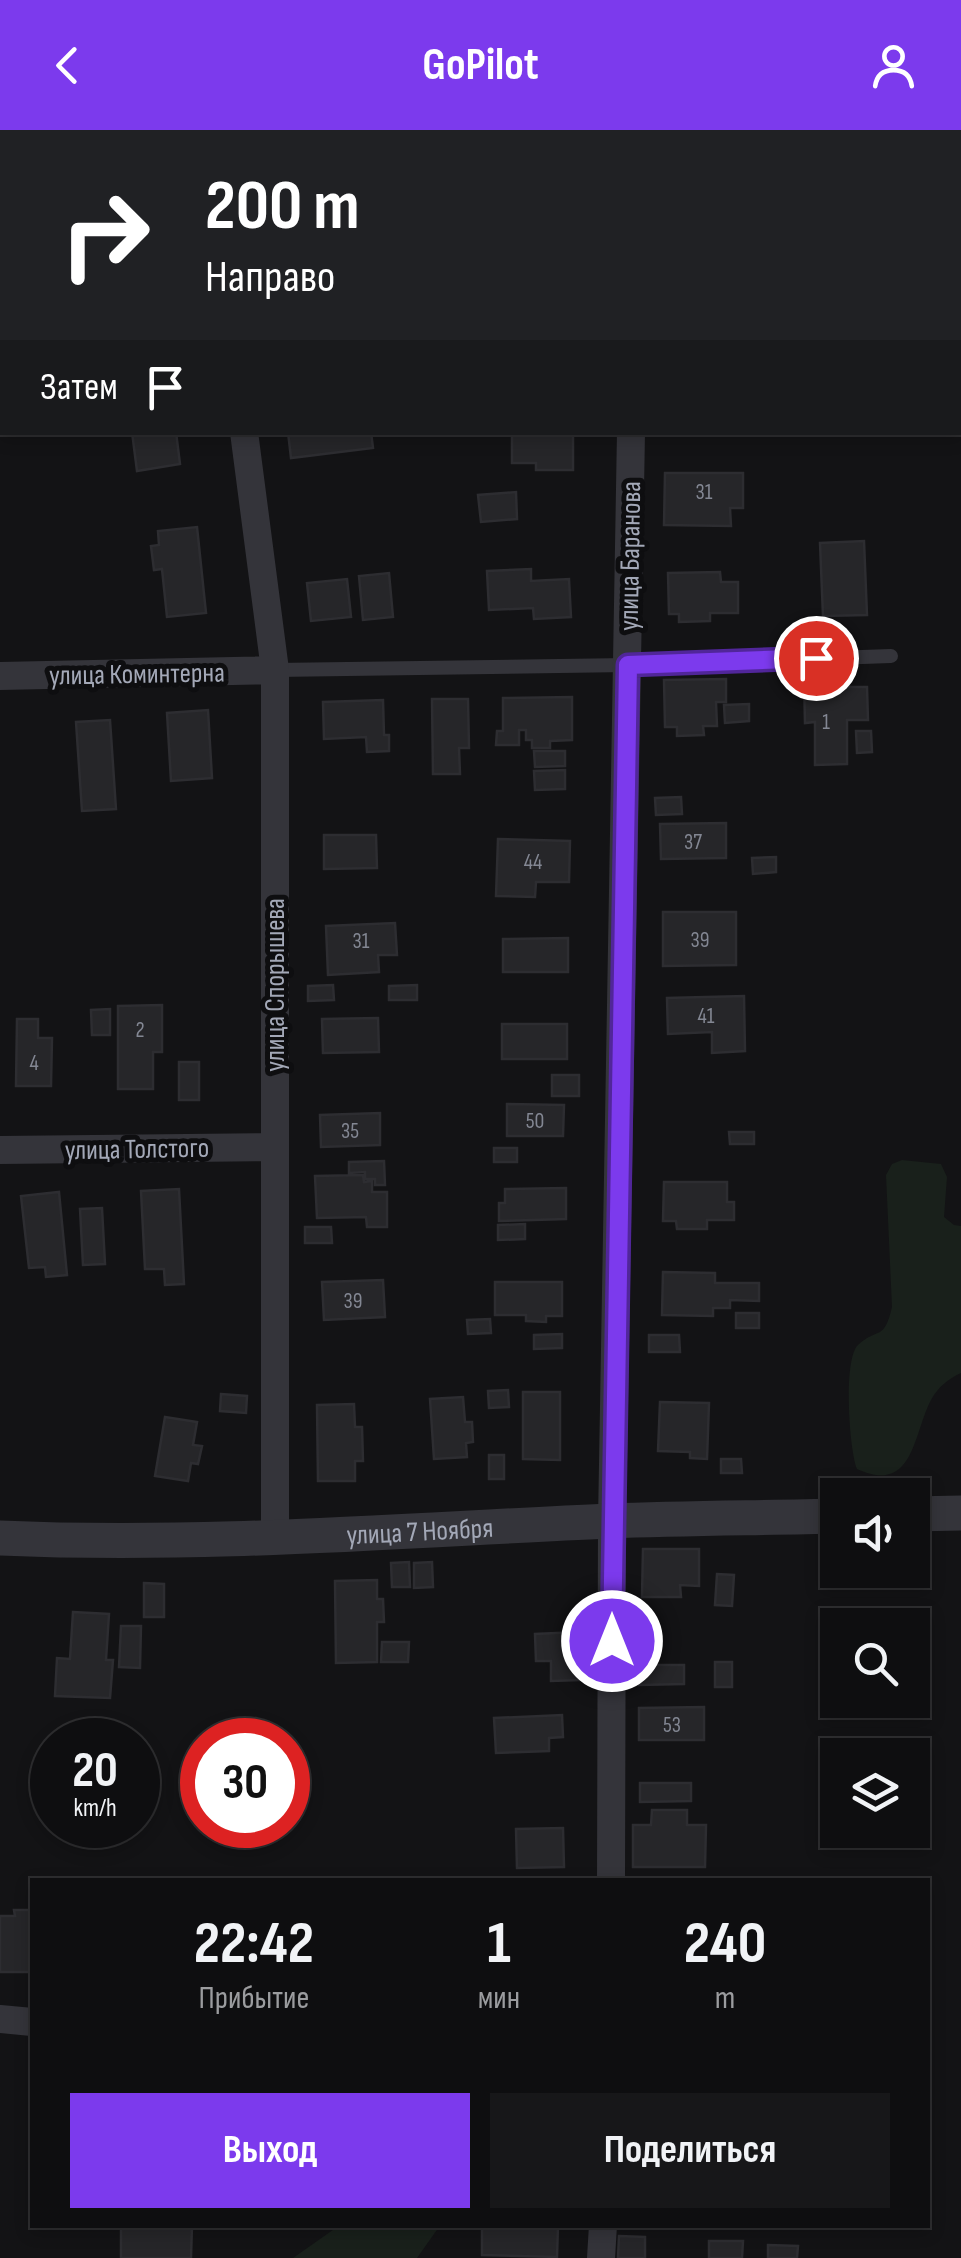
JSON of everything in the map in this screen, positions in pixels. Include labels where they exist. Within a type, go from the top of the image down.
[{"type":"street","name":"улица Спорышева","points":[[244,435],[275,670],[275,1539]]},
{"type":"street","name":"улица Баранова","points":[[612,1878],[612,1521],[631,435]]},
{"type":"street","name":"улица Коминтерна","points":[[0,676],[275,670]]},
{"type":"street","name":"улица Толстого","points":[[0,1150],[273,1146]]},
{"type":"street","points":[[930,1514],[961,1513]]},
{"type":"street","name":"улица 7 Ноября","points":[[0,1538],[86,1542],[275,1539],[612,1521],[820,1516]]},
{"type":"street","points":[[0,2019],[30,2022]]},
{"type":"street","points":[[601,2258],[602,2228]]},
{"type":"lane","points":[[275,670],[628,665],[890,656]]},
{"type":"shaded area","points":[[902,1160],[941,1164],[947,1177],[944,1217],[961,1226],[961,1373],[934,1395],[901,1468],[876,1475],[857,1469],[854,1459],[850,1367],[858,1345],[883,1330],[892,1307],[886,1175],[892,1164]]},
{"type":"shaded area","points":[[336,2228],[438,2228],[417,2258],[293,2258]]},
{"type":"building","points":[[132,435],[176,435],[180,464],[137,471]]},
{"type":"building","points":[[288,435],[371,435],[373,448],[291,458]]},
{"type":"building","points":[[512,435],[573,435],[573,470],[536,470],[536,463],[512,463]]},
{"type":"building","points":[[665,473],[743,473],[743,508],[730,508],[731,526],[664,525]]},
{"type":"building","points":[[516,492],[517,519],[481,522],[478,495]]},
{"type":"building","points":[[197,527],[206,613],[167,617],[162,569],[154,570],[151,546],[159,545],[158,531]]},
{"type":"building","points":[[864,541],[867,615],[823,616],[820,543]]},
{"type":"building","points":[[531,569],[531,581],[569,579],[571,617],[534,619],[533,608],[489,610],[487,571]]},
{"type":"building","points":[[720,572],[721,582],[738,582],[738,613],[710,613],[710,621],[679,622],[679,614],[669,614],[668,573]]},
{"type":"building","points":[[389,573],[393,617],[363,620],[359,576]]},
{"type":"building","points":[[347,579],[351,617],[311,621],[307,583]]},
{"type":"building","points":[[849,677],[849,687],[867,687],[868,720],[847,720],[847,764],[815,765],[815,722],[805,723],[804,678]]},
{"type":"building","points":[[726,679],[726,702],[716,702],[717,726],[703,726],[704,735],[677,736],[677,727],[665,727],[664,680]]},
{"type":"building","points":[[572,697],[572,740],[550,741],[550,748],[532,748],[532,740],[526,740],[526,730],[519,730],[519,745],[496,745],[497,731],[503,731],[503,698]]},
{"type":"building","points":[[432,699],[468,699],[469,748],[459,748],[460,774],[433,774]]},
{"type":"building","points":[[383,700],[384,735],[389,735],[389,751],[367,752],[366,737],[324,739],[323,702]]},
{"type":"building","points":[[749,704],[749,721],[725,723],[724,705]]},
{"type":"building","points":[[208,710],[212,778],[171,781],[167,713]]},
{"type":"building","points":[[110,720],[116,809],[82,811],[76,722]]},
{"type":"building","points":[[856,731],[871,731],[872,752],[857,753]]},
{"type":"building","points":[[534,751],[565,751],[565,766],[535,767]]},
{"type":"building","points":[[565,770],[565,789],[535,790],[534,771]]},
{"type":"building","points":[[681,797],[682,814],[656,815],[655,798]]},
{"type":"building","points":[[726,823],[726,858],[661,859],[660,824]]},
{"type":"building","points":[[324,835],[376,835],[377,868],[324,869]]},
{"type":"building","points":[[498,839],[570,841],[569,882],[536,882],[535,897],[496,896]]},
{"type":"building","points":[[776,857],[776,872],[753,874],[752,858]]},
{"type":"building","points":[[663,912],[736,912],[736,965],[663,966]]},
{"type":"building","points":[[395,923],[397,955],[378,955],[379,972],[328,975],[326,926]]},
{"type":"building","points":[[568,938],[568,972],[503,972],[503,939]]},
{"type":"building","points":[[333,985],[334,1000],[308,1001],[308,986]]},
{"type":"building","points":[[417,985],[417,1000],[389,1000],[389,986]]},
{"type":"building","points":[[744,996],[745,1051],[712,1053],[712,1032],[668,1034],[667,998]]},
{"type":"building","points":[[162,1005],[162,1052],[153,1052],[153,1089],[118,1089],[118,1006]]},
{"type":"building","points":[[110,1009],[110,1035],[92,1035],[91,1010]]},
{"type":"building","points":[[378,1018],[379,1052],[323,1053],[322,1019]]},
{"type":"building","points":[[17,1019],[38,1019],[38,1038],[52,1038],[51,1086],[16,1086]]},
{"type":"building","points":[[502,1024],[567,1024],[567,1059],[502,1059]]},
{"type":"building","points":[[179,1062],[199,1062],[199,1100],[179,1100]]},
{"type":"building","points":[[552,1075],[579,1075],[579,1096],[552,1096]]},
{"type":"building","points":[[507,1104],[564,1105],[563,1136],[507,1136]]},
{"type":"building","points":[[380,1113],[380,1145],[321,1147],[320,1115]]},
{"type":"building","points":[[729,1132],[754,1132],[754,1144],[730,1144]]},
{"type":"building","points":[[494,1148],[517,1148],[517,1162],[494,1162]]},
{"type":"building","points":[[384,1161],[385,1185],[365,1179],[365,1172],[349,1173],[349,1162]]},
{"type":"building","points":[[363,1175],[364,1182],[372,1181],[372,1192],[387,1192],[387,1227],[367,1227],[366,1217],[317,1218],[315,1176]]},
{"type":"building","points":[[664,1182],[727,1182],[727,1202],[734,1202],[734,1220],[707,1220],[707,1229],[677,1229],[676,1221],[663,1221]]},
{"type":"building","points":[[566,1188],[566,1219],[499,1221],[499,1203],[505,1203],[505,1189]]},
{"type":"building","points":[[179,1189],[184,1284],[165,1285],[164,1269],[145,1269],[141,1191]]},
{"type":"building","points":[[59,1192],[67,1275],[46,1277],[45,1267],[29,1268],[21,1196]]},
{"type":"building","points":[[102,1208],[105,1264],[83,1265],[80,1209]]},
{"type":"building","points":[[525,1224],[525,1239],[498,1240],[498,1225]]},
{"type":"building","points":[[305,1227],[331,1227],[332,1243],[305,1243]]},
{"type":"building","points":[[663,1272],[715,1273],[715,1283],[759,1283],[759,1301],[730,1300],[730,1308],[713,1308],[713,1316],[662,1315]]},
{"type":"building","points":[[383,1280],[385,1317],[324,1320],[322,1282]]},
{"type":"building","points":[[495,1282],[562,1282],[562,1316],[546,1316],[546,1322],[526,1321],[526,1315],[495,1315]]},
{"type":"building","points":[[736,1313],[759,1313],[759,1328],[736,1328]]},
{"type":"building","points":[[490,1319],[491,1333],[468,1334],[467,1320]]},
{"type":"building","points":[[562,1334],[562,1348],[534,1349],[534,1335]]},
{"type":"building","points":[[649,1335],[679,1335],[680,1352],[649,1352]]},
{"type":"building","points":[[508,1390],[509,1407],[489,1408],[488,1391]]},
{"type":"building","points":[[523,1392],[560,1392],[560,1460],[523,1459]]},
{"type":"building","points":[[221,1394],[247,1396],[246,1413],[220,1411]]},
{"type":"building","points":[[463,1397],[465,1422],[472,1422],[473,1442],[466,1443],[467,1457],[434,1459],[430,1399]]},
{"type":"building","points":[[660,1402],[709,1403],[707,1459],[690,1458],[690,1452],[658,1451]]},
{"type":"building","points":[[354,1404],[355,1427],[362,1427],[363,1461],[355,1461],[355,1481],[318,1481],[317,1405]]},
{"type":"building","points":[[165,1417],[197,1422],[193,1445],[202,1446],[198,1464],[191,1463],[188,1481],[155,1476]]},
{"type":"building","points":[[489,1455],[504,1455],[504,1479],[489,1479]]},
{"type":"building","points":[[721,1459],[741,1459],[742,1473],[721,1473]]},
{"type":"building","points":[[643,1549],[699,1549],[699,1586],[680,1585],[681,1597],[642,1597]]},
{"type":"building","points":[[409,1562],[410,1587],[392,1587],[391,1563]]},
{"type":"building","points":[[432,1562],[433,1587],[414,1588],[414,1563]]},
{"type":"building","points":[[717,1574],[734,1575],[732,1606],[715,1605]]},
{"type":"building","points":[[377,1580],[377,1599],[383,1599],[384,1622],[377,1622],[377,1662],[336,1663],[335,1581]]},
{"type":"building","points":[[144,1583],[164,1584],[164,1617],[144,1617]]},
{"type":"building","points":[[73,1612],[109,1614],[106,1660],[113,1660],[110,1698],[55,1696],[57,1658],[70,1659]]},
{"type":"building","points":[[121,1626],[141,1626],[140,1668],[119,1667]]},
{"type":"building","points":[[578,1632],[580,1680],[551,1681],[551,1661],[536,1661],[535,1634]]},
{"type":"building","points":[[382,1642],[409,1642],[408,1662],[381,1662]]},
{"type":"building","points":[[715,1662],[732,1662],[732,1687],[715,1687]]},
{"type":"building","points":[[638,1665],[684,1665],[684,1684],[639,1685]]},
{"type":"building","points":[[704,1707],[704,1740],[639,1740],[639,1708]]},
{"type":"building","points":[[562,1715],[563,1737],[549,1738],[549,1751],[496,1753],[494,1718]]},
{"type":"building","points":[[640,1783],[691,1783],[691,1801],[640,1802]]},
{"type":"building","points":[[652,1810],[687,1810],[687,1825],[706,1825],[705,1867],[633,1867],[633,1825],[651,1825]]},
{"type":"building","points":[[563,1828],[564,1867],[517,1868],[516,1829]]},
{"type":"building","points":[[14,1910],[30,1910],[30,1972],[0,1972],[0,1916],[15,1916]]},
{"type":"building","points":[[121,2228],[192,2228],[191,2258],[121,2258]]},
{"type":"building","points":[[482,2228],[558,2228],[557,2257],[482,2255]]},
{"type":"building","points":[[619,2236],[645,2237],[645,2258],[618,2258]]},
{"type":"building","points":[[709,2241],[743,2241],[742,2258],[709,2258]]},
{"type":"building","points":[[768,2245],[798,2246],[797,2258],[768,2258]]},
{"type":"route","points":[[612,1641],[628,665],[816,658]]}]
